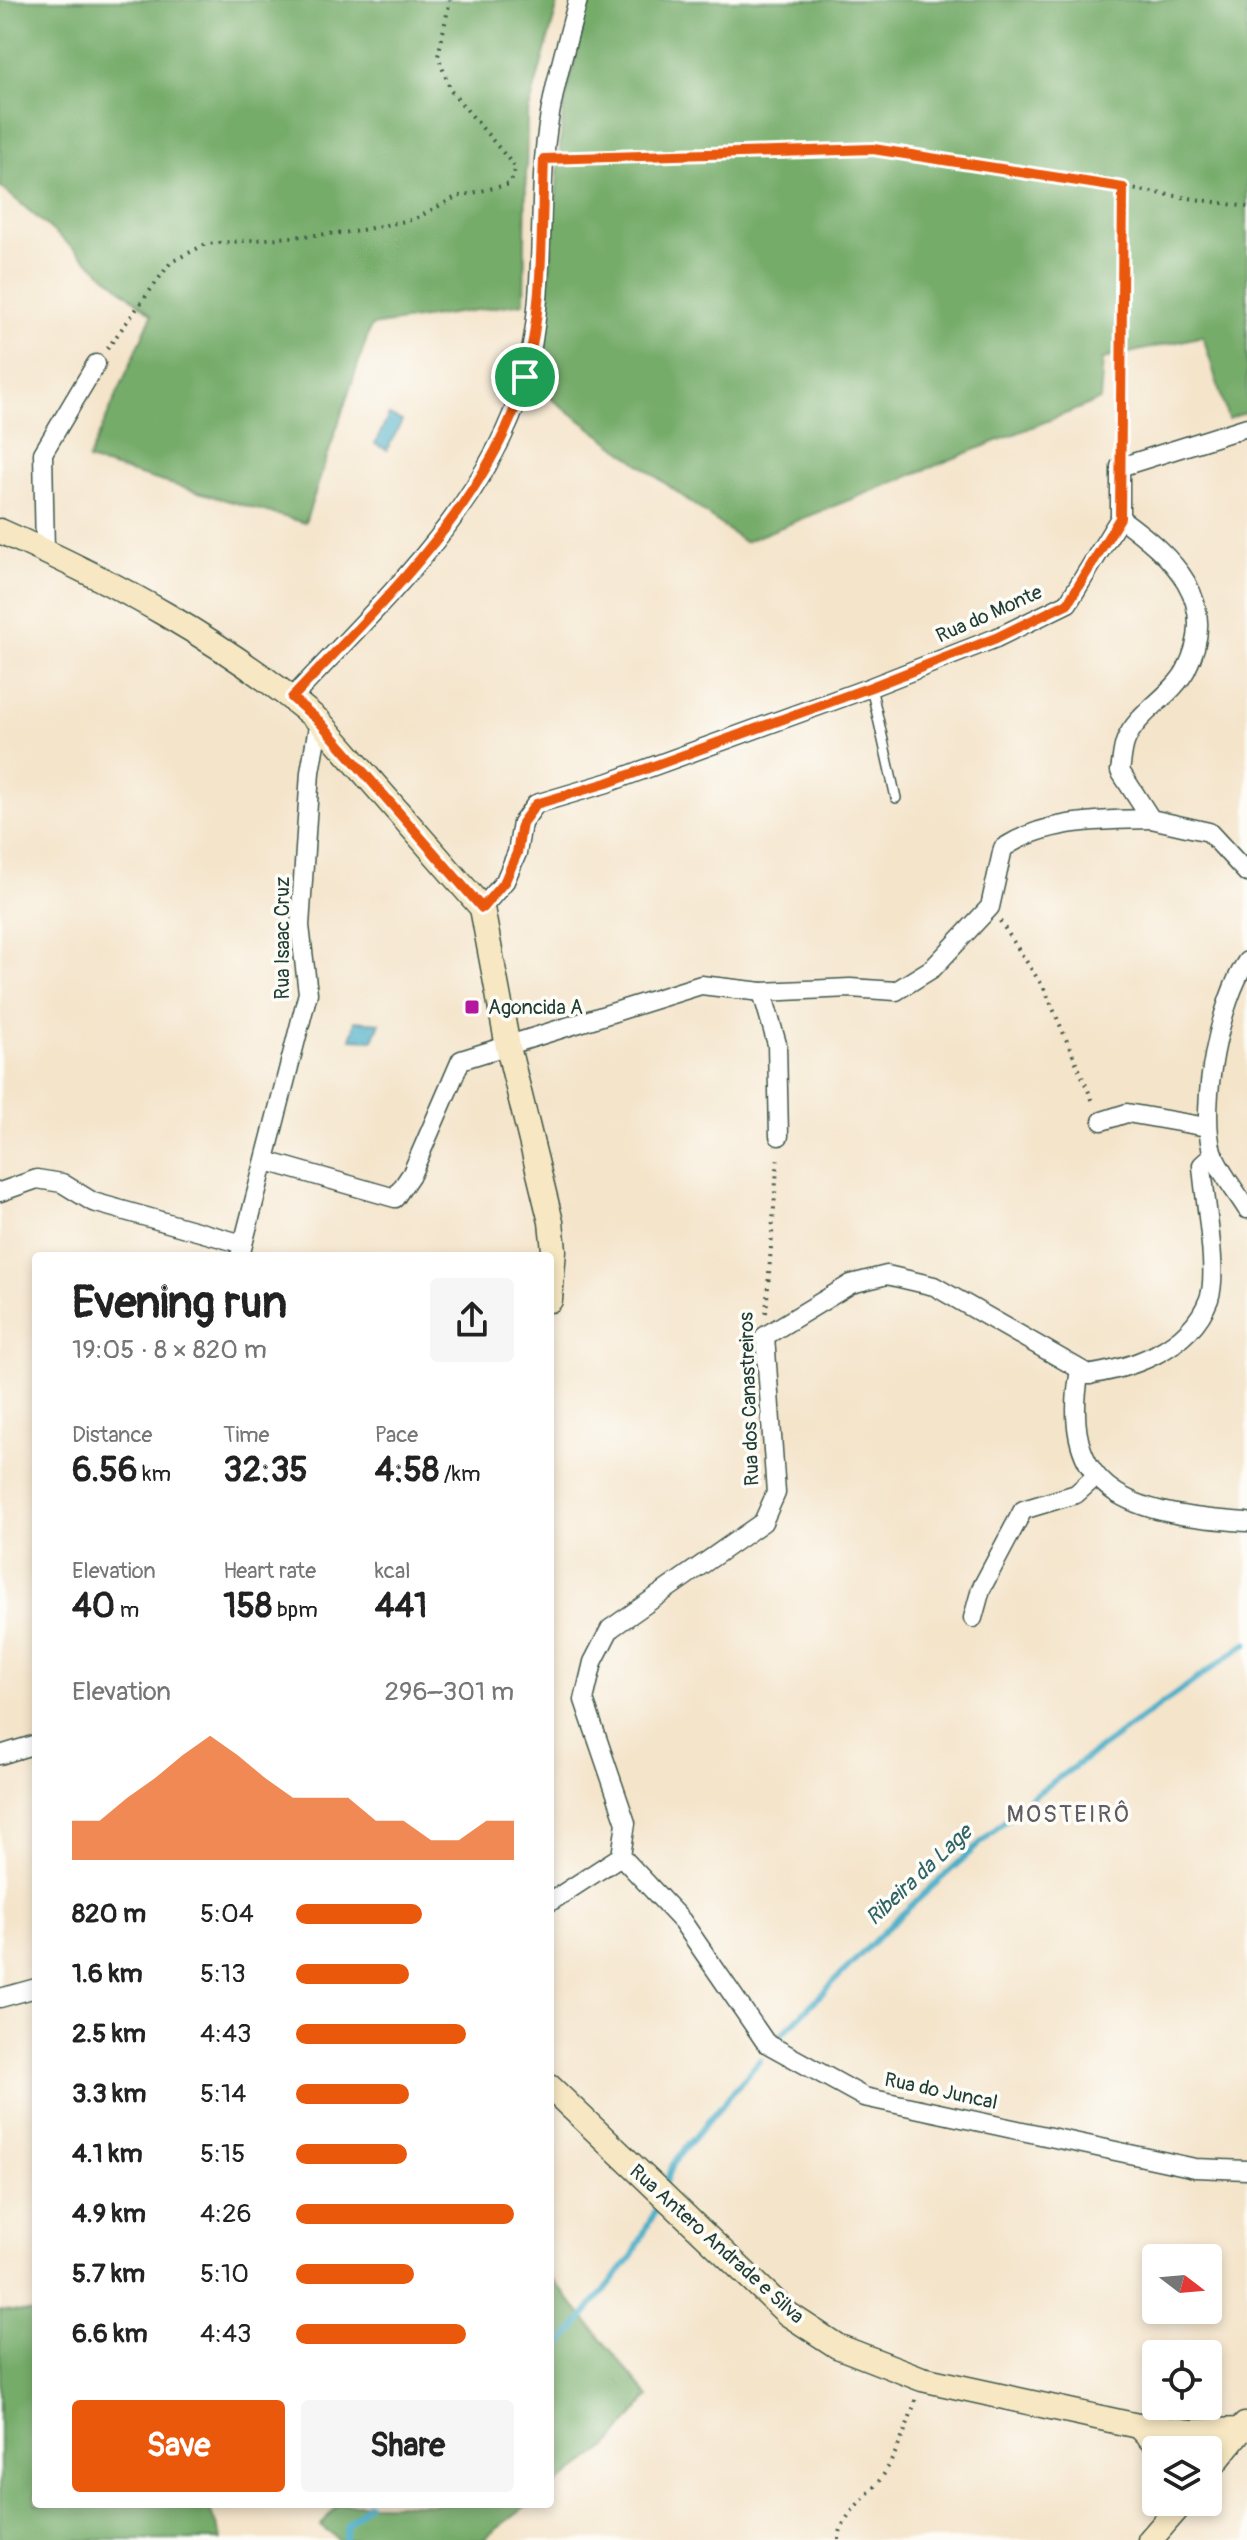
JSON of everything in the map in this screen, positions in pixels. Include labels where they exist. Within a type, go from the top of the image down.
[{"type":"street","points":[[292,698],[414,567],[487,469],[525,377],[539,284],[544,159],[551,103],[578,0]]},
{"type":"street","points":[[45,551],[43,453],[96,364]]},
{"type":"street","points":[[1151,819],[1120,771],[1126,739],[1185,670],[1199,629],[1192,587],[1157,544],[1120,518],[1120,467],[1247,427]]},
{"type":"street","name":"Rua do Monte","points":[[482,908],[505,881],[517,853],[522,823],[536,804],[607,783],[871,687],[996,638],[1068,603],[1120,518]]},
{"type":"street","points":[[0,531],[45,551],[187,628],[292,698],[319,721],[482,908],[508,1047],[551,1222],[553,1252]]},
{"type":"street","name":"Rua Isaac Cruz","points":[[241,1250],[308,993],[300,926],[310,772],[319,721]]},
{"type":"street","points":[[266,1161],[395,1198],[412,1173],[461,1060],[701,985],[762,992],[850,988],[896,991],[933,968],[990,907],[1003,848],[1026,833],[1066,823],[1151,819],[1209,832],[1247,873]]},
{"type":"street","points":[[1247,961],[1238,973],[1219,1025],[1207,1127],[1213,1155],[1247,1209]]},
{"type":"street","points":[[762,992],[777,1044],[779,1136]]},
{"type":"street","points":[[1102,1121],[1127,1113],[1207,1127]]},
{"type":"street","points":[[1213,1155],[1202,1165],[1212,1260],[1210,1298],[1190,1331],[1144,1361],[1079,1376],[1075,1401],[1080,1441],[1095,1477],[1117,1497],[1153,1510],[1247,1522]]},
{"type":"street","points":[[0,1192],[37,1179],[62,1183],[93,1202],[241,1250]]},
{"type":"street","points":[[765,1336],[851,1284],[887,1275],[934,1286],[1090,1375]]},
{"type":"street","name":"Rua dos Canastreiros","points":[[621,1856],[626,1823],[584,1700],[593,1662],[610,1629],[763,1522],[776,1493],[765,1336]]},
{"type":"street","points":[[973,1618],[981,1589],[1023,1510],[1076,1494],[1095,1477]]},
{"type":"street","points":[[0,1755],[32,1745]]},
{"type":"street","points":[[554,1899],[621,1856]]},
{"type":"street","name":"Rua do Juncal","points":[[621,1856],[682,1921],[766,2043],[864,2097],[1195,2168],[1247,2170]]},
{"type":"street","points":[[1,1991],[32,1988]]},
{"type":"street","name":"Rua Antero Andrade e Silva","points":[[554,2091],[788,2314],[837,2346],[922,2379],[1138,2426],[1191,2432],[1244,2426]]},
{"type":"street","points":[[1138,2426],[1148,2436]]},
{"type":"street","points":[[1222,2454],[1244,2426]]},
{"type":"street","points":[[1150,2540],[1171,2516]]},
{"type":"lane","points":[[871,687],[896,798]]},
{"type":"path","points":[[96,364],[171,262],[206,244],[352,232],[415,219],[456,197],[510,184],[516,168],[451,91],[438,56],[450,0]]},
{"type":"path","points":[[544,159],[873,149],[1247,207]]},
{"type":"path","points":[[1120,467],[1123,188]]},
{"type":"path","points":[[990,907],[1045,990],[1102,1121]]},
{"type":"path","name":"Rua dos Canastreiros","points":[[765,1336],[779,1136]]},
{"type":"path","points":[[839,2540],[839,2526],[882,2476],[900,2443],[922,2379]]},
{"type":"green space","points":[[0,0],[559,0],[527,117],[524,303],[371,326],[305,523],[88,460],[152,315],[0,186]]},
{"type":"green space","points":[[588,0],[1247,0],[1247,412],[1228,419],[1203,336],[1103,359],[1100,400],[744,542],[540,390],[563,112]]},
{"type":"green space","points":[[554,2281],[649,2397],[609,2446],[554,2486]]},
{"type":"green space","points":[[0,2310],[32,2313],[32,2508],[210,2508],[222,2540],[0,2540]]},
{"type":"green space","points":[[335,2508],[525,2508],[482,2540],[339,2540],[320,2526]]},
{"type":"water","points":[[389,415],[402,421],[387,450],[375,444]]},
{"type":"water","points":[[355,1021],[380,1023],[373,1040],[351,1039]]},
{"type":"waterway","name":"Ribeira da Lage","points":[[783,2033],[891,1924],[1029,1799],[1247,1643]]},
{"type":"waterway","name":"Ribeira da Lage","points":[[665,2184],[674,2162],[760,2060]]},
{"type":"waterway","name":"Ribeira da Lage","points":[[554,2354],[633,2255],[655,2211]]},
{"type":"waterway","name":"Ribeira da Lage","points":[[345,2540],[347,2526],[364,2508]]},
{"type":"place","name":"Agoncida A","points":[[472,1007]]},
{"type":"district","name":"MOSTEIRÔ","points":[[1069,1814]]},
{"type":"route","points":[[873,149],[1123,188],[1119,356],[1120,518],[1068,603],[996,638],[871,687],[707,744],[607,783],[536,804],[522,823],[517,853],[505,881],[482,908],[319,721],[292,698],[414,567],[487,469],[525,377],[539,284],[544,159],[873,149]]}]
